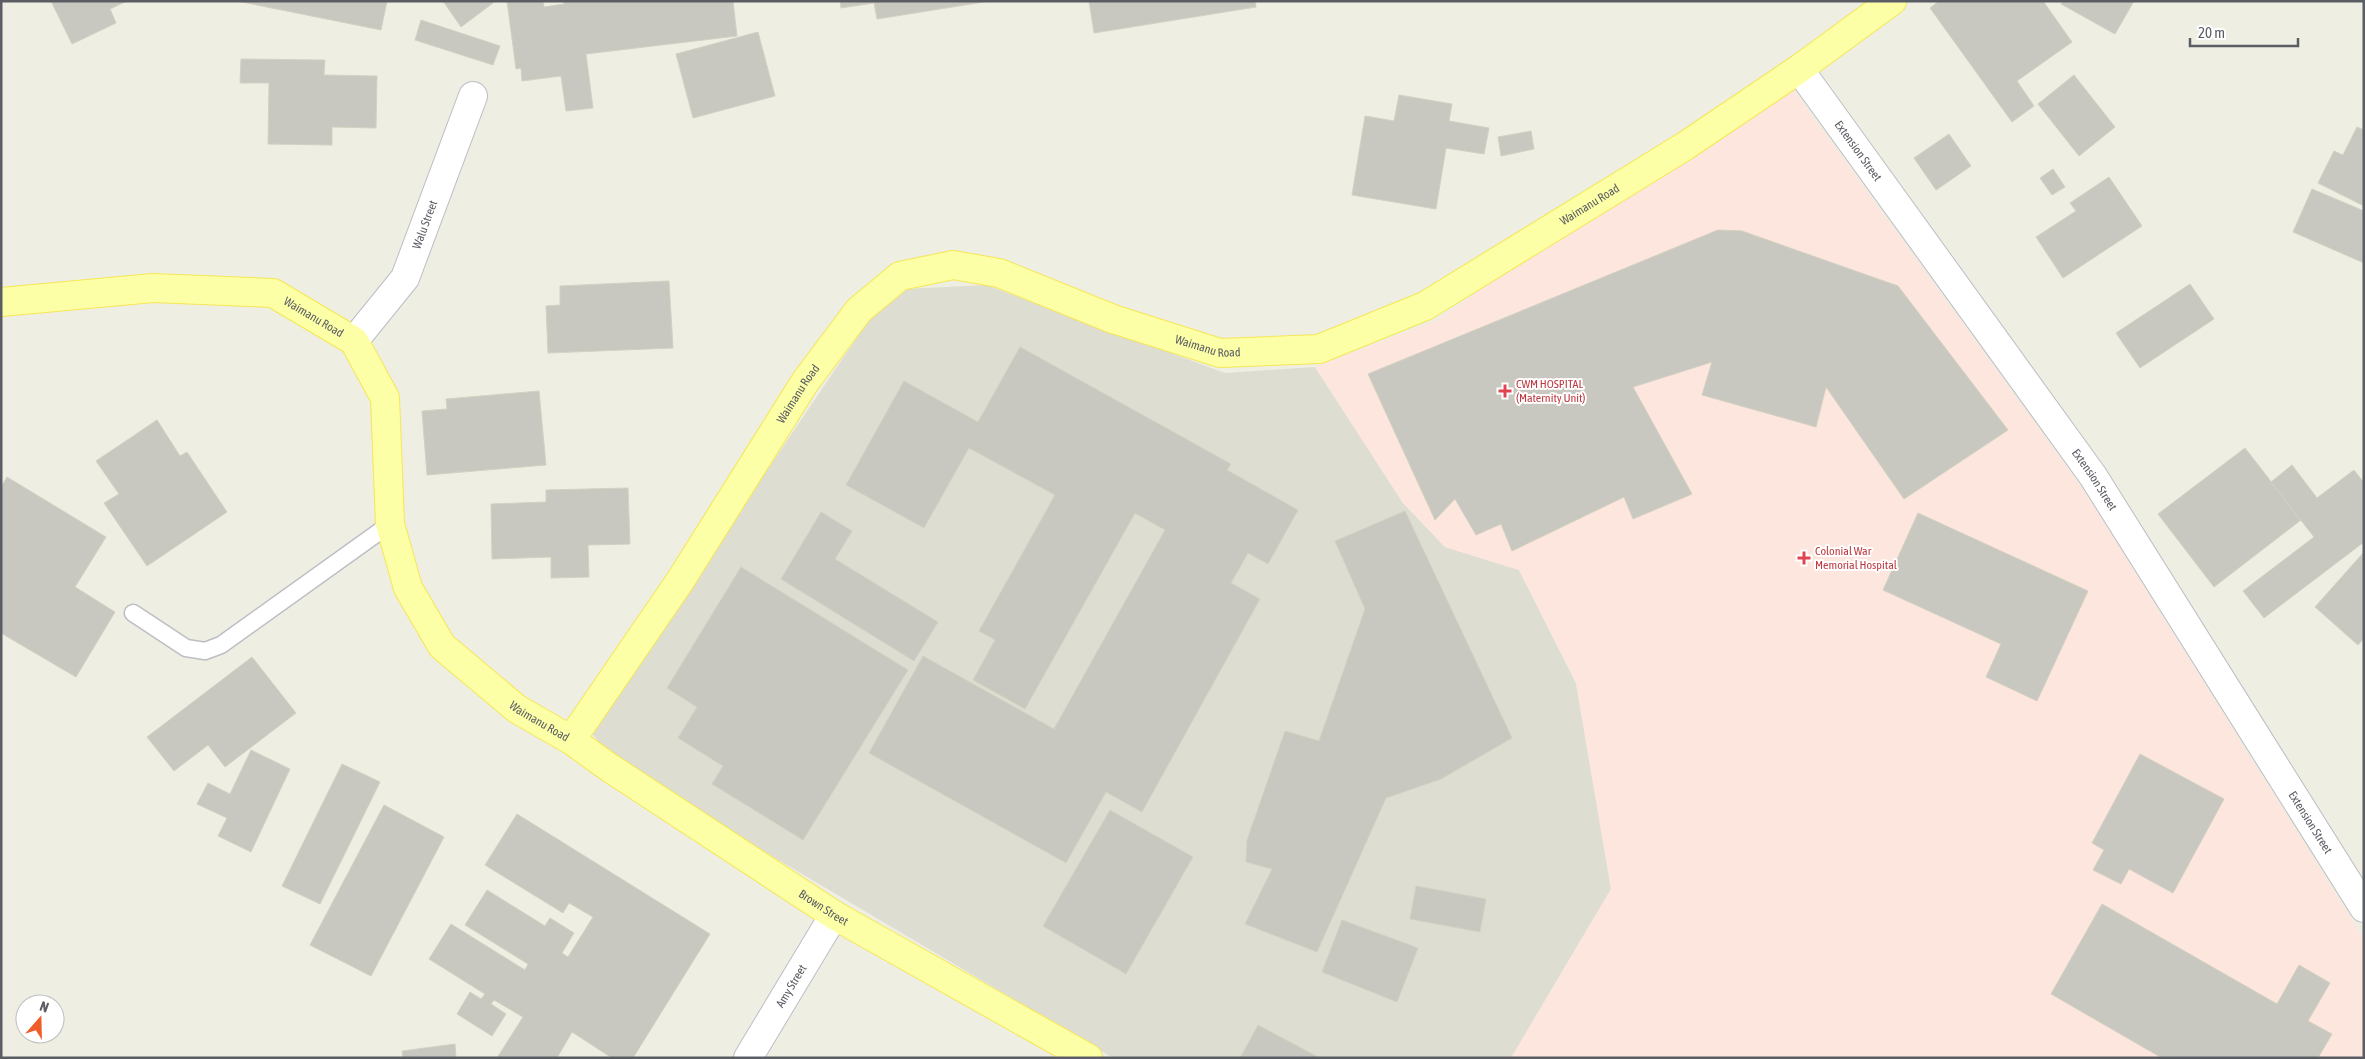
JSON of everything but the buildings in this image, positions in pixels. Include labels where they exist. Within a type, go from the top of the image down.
[{"type":"main road","name":"Waimanu Road","points":[[1,302],[153,288],[273,293],[354,341],[385,398],[390,524],[408,588],[442,646],[516,709],[571,740],[680,581],[805,382],[859,310],[900,276],[953,265],[999,272],[1113,319],[1220,353],[1320,349],[1424,306],[1685,146],[1799,69],[1892,1]]},
{"type":"main road","name":"Brown Street","points":[[571,740],[610,768],[834,915],[1088,1058]]},
{"type":"street","name":"Extension Street","points":[[1799,69],[2093,476],[2364,908]]},
{"type":"street","name":"Walu Street","points":[[354,341],[405,278],[473,96]]},
{"type":"street","name":"Amy Street","points":[[748,1058],[834,915]]},
{"type":"lane","points":[[133,613],[186,648],[205,651],[222,645],[390,524]]},
{"type":"shaded area","name":"Colonial War Memorial Hospital","points":[[1785,78],[2083,489],[2364,939],[2364,1058],[1511,1058],[1611,889],[1576,683],[1519,570],[1445,547],[1403,503],[1315,367],[1437,320]]},
{"type":"shaded area","points":[[986,285],[1225,373],[1315,367],[1403,503],[1445,547],[1519,570],[1576,683],[1611,889],[1511,1058],[1113,1058],[613,762],[582,719],[622,685],[868,321],[906,289]]},
{"type":"place","name":"CWM HOSPITAL (Maternity Unit)","points":[[1505,391]]},
{"type":"place","name":"Colonial War Memorial Hospital","points":[[1804,558]]}]
